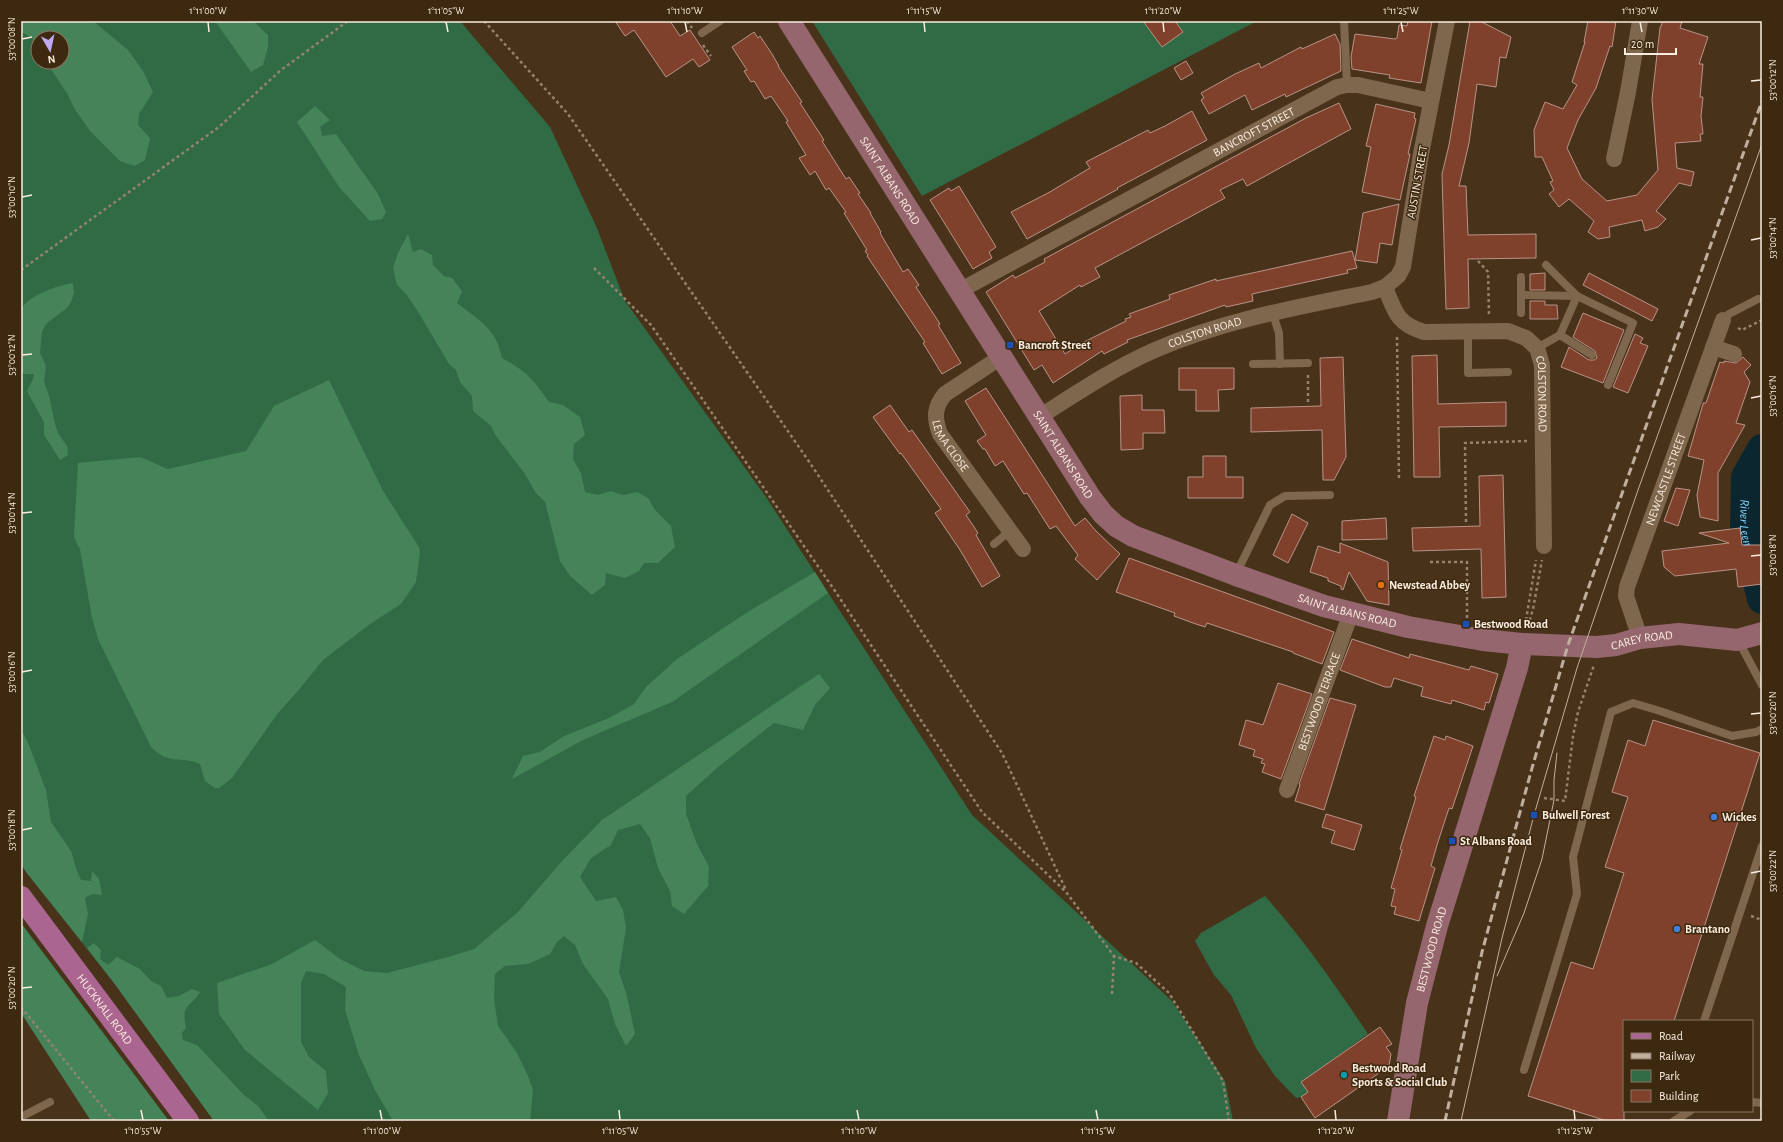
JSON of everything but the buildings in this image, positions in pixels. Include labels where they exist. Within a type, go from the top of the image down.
[{"type":"main road","name":"HUCKNALL ROAD","points":[[21,897],[188,1121]]},
{"type":"street","name":"SAINT ALBANS ROAD","points":[[789,21],[1090,497],[1103,514],[1116,526],[1132,536],[1324,606],[1408,627],[1483,640],[1522,644]]},
{"type":"street","name":"AUSTIN STREET","points":[[1385,287],[1398,276],[1403,267],[1431,101],[1447,21]]},
{"type":"street","points":[[1614,159],[1628,92],[1640,21]]},
{"type":"street","name":"BANCROFT STREET","points":[[960,291],[1316,98],[1347,85],[1358,84],[1431,101]]},
{"type":"street","points":[[1385,287],[1405,330]]},
{"type":"street","name":"COLSTON ROAD","points":[[1039,417],[1109,372],[1155,350],[1224,325],[1372,292],[1385,287]]},
{"type":"street","name":"NEWCASTLE STREET","points":[[1640,638],[1626,596],[1627,587],[1722,322]]},
{"type":"street","name":"COLSTON ROAD","points":[[1405,330],[1424,332],[1508,331],[1526,338],[1537,348],[1542,364],[1540,549]]},
{"type":"street","points":[[1714,347],[1734,354]]},
{"type":"street","name":"LEMA CLOSE","points":[[1002,357],[945,394],[938,402],[935,413],[936,424],[940,434],[1023,549]]},
{"type":"street","name":"BESTWOOD TERRACE","points":[[1288,790],[1351,613]]},
{"type":"street","name":"CAREY ROAD","points":[[1522,644],[1597,647],[1616,645],[1640,638],[1679,634],[1737,640],[1762,633]]},
{"type":"street","name":"BESTWOOD ROAD","points":[[1398,1121],[1418,1003],[1437,926],[1517,668],[1522,644]]},
{"type":"lane","points":[[702,33],[720,21]]},
{"type":"lane","points":[[1344,21],[1347,85]]},
{"type":"lane","points":[[1546,265],[1577,296],[1633,323],[1608,385]]},
{"type":"lane","points":[[1521,277],[1521,313]]},
{"type":"lane","points":[[1521,295],[1577,296]]},
{"type":"lane","points":[[1537,348],[1560,335],[1577,296]]},
{"type":"lane","points":[[1722,322],[1729,314],[1758,299]]},
{"type":"lane","points":[[1273,314],[1279,333],[1280,364]]},
{"type":"lane","points":[[1468,331],[1468,372],[1508,372]]},
{"type":"lane","points":[[1560,335],[1592,355]]},
{"type":"lane","points":[[1252,364],[1308,363]]},
{"type":"lane","points":[[1236,575],[1270,505],[1285,496],[1330,495]]},
{"type":"lane","points":[[994,544],[1010,531]]},
{"type":"lane","points":[[1737,640],[1762,685]]},
{"type":"lane","points":[[1524,1070],[1577,894],[1574,857],[1611,712],[1633,703],[1732,736],[1756,732],[1762,729]]},
{"type":"lane","points":[[1704,1020],[1762,846]]},
{"type":"lane","points":[[21,1117],[50,1102]]},
{"type":"lane","points":[[1674,1121],[1688,1112]]},
{"type":"path","points":[[21,270],[219,127],[281,70],[348,21]]},
{"type":"path","points":[[484,21],[568,114],[810,462],[1002,753],[1066,892]]},
{"type":"path","points":[[1478,261],[1488,272],[1489,331]]},
{"type":"path","points":[[594,268],[651,325],[833,588],[982,812],[1066,892],[1114,956],[1136,963],[1169,993],[1223,1081],[1229,1121]]},
{"type":"path","points":[[1722,322],[1742,330],[1762,320]]},
{"type":"path","points":[[1400,478],[1405,330]]},
{"type":"path","points":[[1308,363],[1308,405]]},
{"type":"path","points":[[1466,522],[1465,442],[1533,441]]},
{"type":"path","points":[[1522,644],[1533,609],[1540,549]]},
{"type":"path","points":[[1522,644],[1540,549]]},
{"type":"path","points":[[1430,562],[1467,562],[1467,625]]},
{"type":"path","points":[[1544,798],[1565,801],[1573,736],[1578,712],[1596,661],[1597,647]]},
{"type":"path","points":[[1112,994],[1114,956]]},
{"type":"path","points":[[21,1007],[114,1121]]},
{"type":"green space","points":[[21,21],[460,21],[550,127],[596,226],[625,301],[766,497],[972,815],[1172,1001],[1225,1081],[1233,1121],[214,1121],[114,983],[21,864]]},
{"type":"green space","points":[[21,21],[93,21],[128,50],[143,71],[153,92],[139,114],[138,125],[150,138],[145,160],[135,166],[120,161],[90,131],[74,108],[67,93],[51,70],[70,70],[70,30],[30,30],[30,37],[21,31]]},
{"type":"green space","points":[[215,21],[253,21],[268,35],[268,47],[263,65],[251,72]]},
{"type":"green space","points":[[812,21],[1257,21],[922,196]]},
{"type":"green space","points":[[315,106],[330,120],[320,127],[322,136],[336,134],[378,194],[386,212],[382,219],[370,221],[339,187],[297,122]]},
{"type":"green space","points":[[408,234],[413,252],[421,249],[432,255],[433,265],[444,276],[452,278],[462,291],[457,303],[480,320],[491,332],[496,339],[502,358],[517,367],[529,377],[549,402],[563,405],[580,417],[585,435],[574,444],[573,459],[581,473],[585,492],[598,495],[611,491],[623,495],[637,492],[648,498],[655,510],[671,526],[675,547],[658,563],[644,563],[639,571],[625,578],[606,573],[605,585],[592,595],[570,576],[560,561],[545,502],[535,492],[525,474],[496,436],[491,426],[473,411],[472,396],[460,382],[456,370],[449,364],[407,295],[397,285],[393,268],[398,253]]},
{"type":"green space","points":[[73,283],[74,293],[71,302],[67,308],[47,323],[42,331],[40,353],[46,366],[44,381],[55,424],[58,433],[67,446],[68,455],[60,460],[44,435],[44,422],[27,391],[34,374],[24,374],[21,371],[21,310],[29,300],[36,296],[60,286]]},
{"type":"green space","points":[[329,380],[383,491],[419,547],[420,552],[416,582],[401,604],[370,624],[323,660],[278,713],[232,778],[219,788],[215,788],[205,781],[200,764],[193,761],[164,756],[151,747],[98,639],[92,618],[80,549],[74,537],[78,463],[140,457],[168,469],[246,451],[274,406]]},
{"type":"green space","points":[[815,572],[828,593],[672,702],[583,740],[512,779],[523,756],[540,752],[564,736],[609,718],[634,704],[646,687],[677,659],[746,613]]},
{"type":"green space","points":[[819,674],[830,688],[815,705],[803,730],[774,723],[718,767],[686,796],[686,814],[696,842],[709,867],[708,886],[684,914],[672,906],[670,891],[658,868],[650,838],[640,824],[618,830],[611,845],[591,858],[580,877],[596,901],[616,897],[623,910],[626,928],[619,972],[627,996],[635,1034],[626,1046],[615,1024],[608,999],[583,964],[575,945],[564,936],[557,942],[550,954],[528,964],[505,966],[495,974],[494,999],[498,1026],[517,1053],[533,1090],[530,1121],[393,1121],[375,1090],[359,1055],[345,1010],[346,987],[324,974],[306,971],[301,983],[301,1042],[309,1057],[326,1071],[328,1093],[318,1110],[245,1050],[219,1014],[217,983],[272,964],[315,940],[340,959],[364,971],[387,973],[474,949],[517,913],[563,860],[602,820]]},
{"type":"green space","points":[[21,729],[29,745],[46,790],[51,822],[71,851],[81,880],[91,881],[92,871],[99,879],[102,895],[92,894],[85,898],[88,914],[82,942],[21,864]]},
{"type":"green space","points":[[1265,896],[1293,929],[1344,998],[1368,1034],[1302,1082],[1308,1092],[1301,1097],[1296,1098],[1275,1076],[1256,1048],[1231,995],[1214,975],[1195,941],[1201,933]]},
{"type":"green space","points":[[21,923],[169,1121],[91,1121],[21,1013]]},
{"type":"green space","points":[[94,943],[101,950],[100,959],[108,965],[117,957],[140,969],[151,981],[161,986],[167,998],[179,996],[192,989],[200,992],[185,1010],[186,1028],[182,1033],[183,1040],[197,1045],[244,1095],[258,1106],[269,1121],[214,1121],[87,948]]},
{"type":"waterway","name":"River Leen","points":[[1762,449],[1746,477],[1745,529],[1762,599]]},
{"type":"tram line","points":[[1461,1121],[1502,938],[1534,815],[1577,668],[1638,490],[1762,144]]},
{"type":"tram line","points":[[1497,976],[1524,913],[1542,859],[1554,800],[1554,780],[1557,753]]},
{"type":"railway","points":[[1445,1121],[1482,952],[1532,768],[1568,645],[1762,101]]},
{"type":"place","name":"Bancroft Street","points":[[1010,345]]},
{"type":"place","name":"Newstead Abbey","points":[[1381,585]]},
{"type":"place","name":"Bestwood Road","points":[[1466,624]]},
{"type":"place","name":"Bulwell Forest","points":[[1534,815]]},
{"type":"place","name":"Wickes","points":[[1714,817]]},
{"type":"place","name":"St Albans Road","points":[[1452,841]]},
{"type":"place","name":"Brantano","points":[[1677,929]]},
{"type":"place","name":"Bestwood Road Sports & Social Club","points":[[1344,1075]]}]
